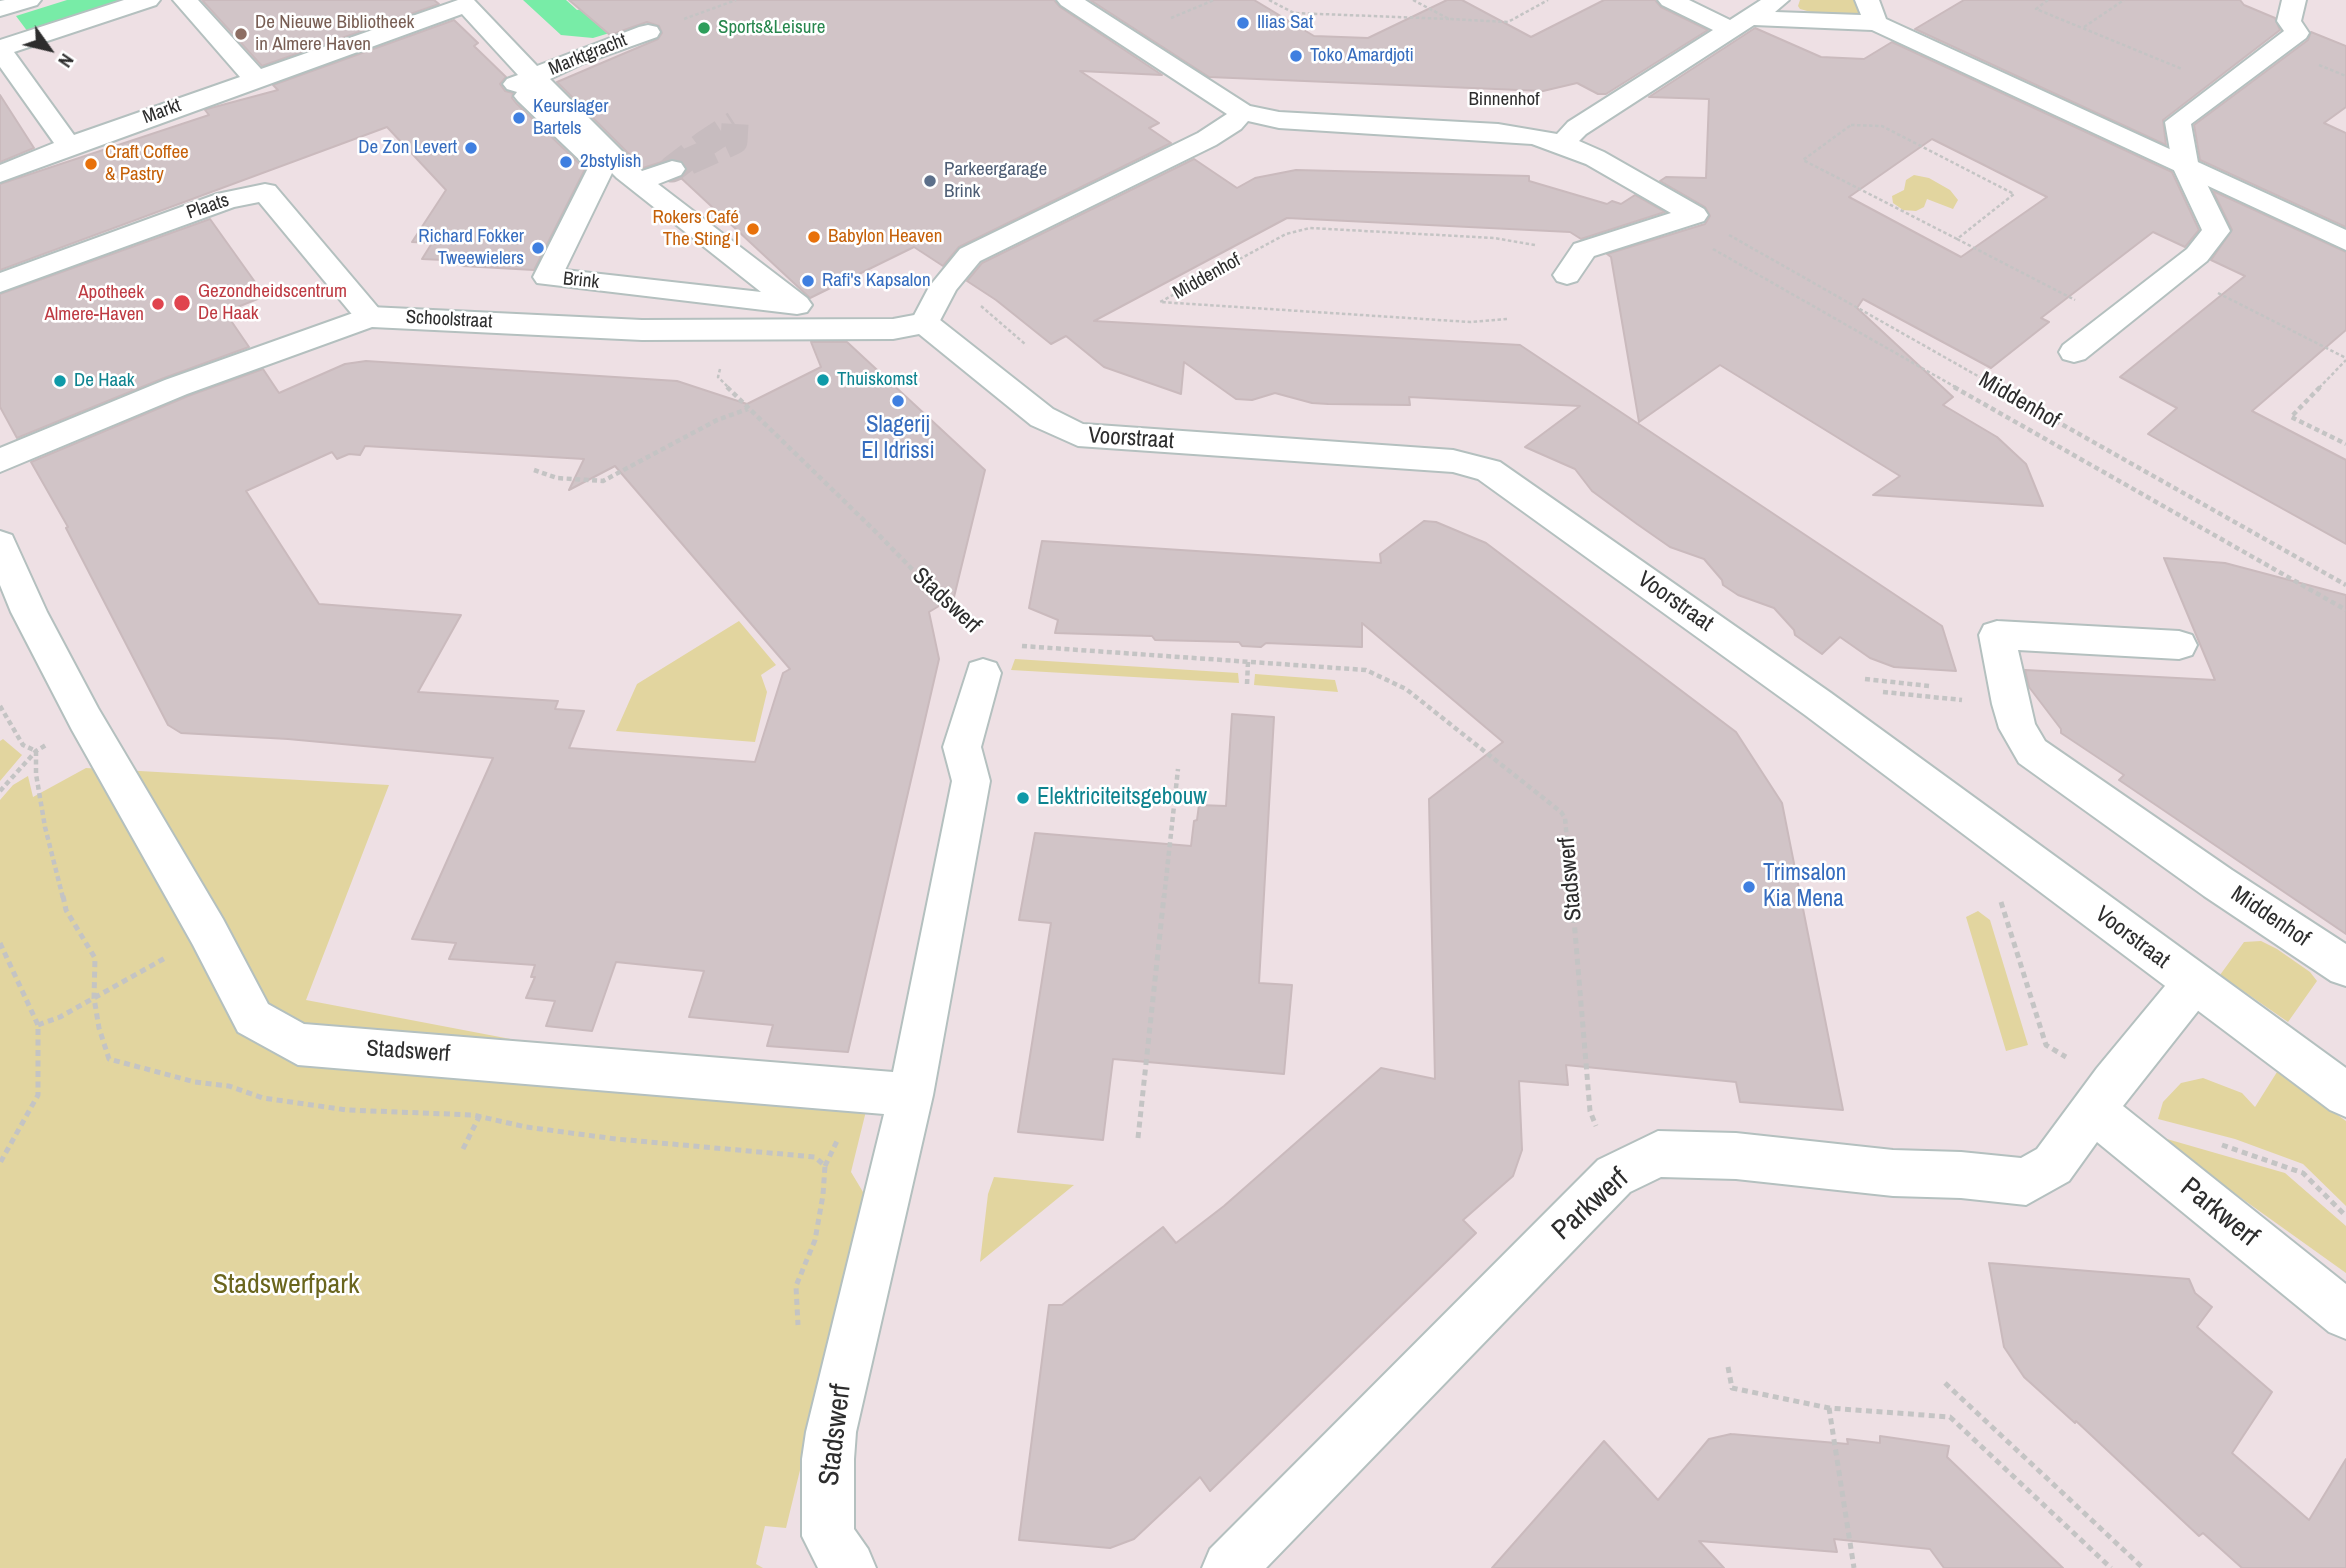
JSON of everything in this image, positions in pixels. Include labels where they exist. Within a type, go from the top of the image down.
[{"type":"street","points":[[0,9],[29,0]]},
{"type":"street","points":[[69,146],[0,49],[148,0]]},
{"type":"street","points":[[185,0],[256,79]]},
{"type":"street","points":[[1069,0],[1242,112],[1279,120],[1533,136],[1563,144],[1595,158],[1694,215]]},
{"type":"street","points":[[1670,0],[1738,23],[1871,11],[2186,168],[2346,241]]},
{"type":"street","points":[[1563,144],[1577,128],[1777,0]]},
{"type":"street","points":[[2074,352],[2197,255],[2216,231],[2186,168],[2178,122],[2297,33],[2289,21],[2294,0]]},
{"type":"street","name":"Markt","points":[[0,174],[69,146],[466,5]]},
{"type":"street","name":"Marktgracht","points":[[466,5],[534,77],[575,58],[648,32]]},
{"type":"street","name":"Brink","points":[[534,77],[639,182],[797,305],[547,277],[602,167],[527,96],[536,92],[529,86],[516,84],[534,77]]},
{"type":"street","points":[[925,323],[943,287],[970,254],[1207,139],[1232,124],[1242,112]]},
{"type":"street","points":[[639,182],[672,169]]},
{"type":"street","name":"Plaats","points":[[0,283],[227,200],[265,192],[370,317]]},
{"type":"street","points":[[1567,275],[1584,250],[1694,215]]},
{"type":"street","name":"Schoolstraat","points":[[0,461],[177,387],[370,317],[642,330],[893,329],[925,323]]},
{"type":"street","name":"Voorstraat","points":[[925,323],[1042,417],[1078,435],[1453,461],[1489,470],[1818,704],[2346,1095]]},
{"type":"street","name":"Stadswerf","points":[[0,544],[29,612],[85,719],[208,932],[253,1018],[299,1044],[911,1095]]},
{"type":"street","name":"Middenhof","points":[[2179,645],[1997,635],[2010,704],[2018,728],[2032,752],[2218,883],[2346,967]]},
{"type":"street","name":"Stadswerf","points":[[849,1568],[828,1536],[831,1433],[911,1095],[971,781],[962,747],[983,673]]},
{"type":"street","name":"Parkwerf","points":[[1229,1568],[1614,1177],[1657,1154],[1736,1156],[1893,1173],[1961,1175],[2026,1182],[2053,1165],[2103,1096],[2194,983]]},
{"type":"street","name":"Parkwerf","points":[[2103,1096],[2346,1315]]},
{"type":"path","name":"Marktgracht","points":[[648,32],[736,0]]},
{"type":"path","points":[[1161,23],[1214,0]]},
{"type":"path","points":[[1269,0],[1294,13],[1508,22],[1548,0]]},
{"type":"path","points":[[1413,0],[1449,19]]},
{"type":"path","points":[[2048,0],[2036,9],[2224,87]]},
{"type":"path","points":[[2083,28],[2124,0]]},
{"type":"path","points":[[1957,239],[2014,194],[1882,126],[1851,125],[1803,160],[2116,321]]},
{"type":"path","name":"Middenhof","points":[[1694,215],[2346,585]]},
{"type":"path","points":[[1668,223],[2346,610]]},
{"type":"path","name":"Middenhof","points":[[1507,320],[1471,322],[1160,302],[1286,234],[1310,228],[1494,238],[1542,246]]},
{"type":"path","points":[[2176,272],[2346,359],[2291,417],[2346,444]]},
{"type":"path","name":"Stadswerf","points":[[733,329],[719,377],[748,409],[878,534],[972,630]]},
{"type":"path","points":[[534,470],[557,478],[603,481],[717,420],[748,409]]},
{"type":"path","name":"Stadswerf","points":[[1016,645],[1366,670],[1406,689],[1561,812],[1565,818],[1590,1111],[1614,1177]]},
{"type":"path","points":[[1247,684],[1248,662]]},
{"type":"path","points":[[0,791],[36,751],[85,719]]},
{"type":"path","points":[[1138,1138],[1178,769]]},
{"type":"path","points":[[1992,895],[2002,903],[2046,1045],[2103,1096]]},
{"type":"path","points":[[38,1024],[60,1017],[208,932]]},
{"type":"path","points":[[0,943],[38,1024],[38,1095],[0,1163]]},
{"type":"path","points":[[1728,1367],[1731,1388],[1829,1408],[1950,1417],[2111,1568]]},
{"type":"path","points":[[1945,1383],[2143,1568]]},
{"type":"path","points":[[1829,1408],[1854,1568]]},
{"type":"green space","points":[[1800,0],[1856,0],[1862,11],[1858,16],[1818,14],[1800,9]]},
{"type":"green space","points":[[1914,175],[1929,178],[1950,190],[1958,200],[1953,209],[1927,199],[1924,207],[1916,211],[1903,210],[1893,203],[1892,196],[1904,190],[1906,180]]},
{"type":"green space","points":[[739,621],[776,665],[761,675],[767,692],[755,742],[616,731],[637,684]]},
{"type":"green space","points":[[1015,659],[1238,673],[1239,683],[1011,670]]},
{"type":"green space","points":[[1255,674],[1335,680],[1338,692],[1254,685]]},
{"type":"green space","points":[[3,739],[22,755],[0,781],[0,741]]},
{"type":"green space","name":"Stadswerfpark","points":[[86,768],[389,785],[306,1000],[867,1107],[851,1172],[866,1197],[786,1528],[765,1526],[756,1564],[763,1568],[0,1568],[0,800],[13,785],[28,776],[33,797]]},
{"type":"green space","points":[[1978,911],[1990,920],[2028,1045],[2006,1051],[1966,917]]},
{"type":"green space","points":[[2261,941],[2310,972],[2317,981],[2288,1022],[2220,975],[2244,942]]},
{"type":"green space","points":[[2277,1072],[2346,1121],[2346,1206],[2303,1164],[2235,1139],[2158,1119],[2163,1102],[2181,1083],[2203,1078],[2242,1093],[2255,1107]]},
{"type":"green space","points":[[2153,1135],[2285,1173],[2346,1226],[2346,1273]]},
{"type":"green space","points":[[994,1177],[1074,1185],[980,1262],[988,1194]]},
{"type":"shaded area","points":[[67,0],[129,0],[28,32],[16,16]]},
{"type":"shaded area","points":[[523,0],[566,0],[577,10],[626,0],[626,28],[593,38],[561,35]]},
{"type":"building","points":[[202,0],[434,0],[439,4],[262,66]]},
{"type":"building","points":[[569,0],[1054,0],[1060,7],[1162,75],[1080,71],[1159,123],[1149,128],[1171,143],[959,247],[943,266],[914,247],[810,298],[681,178],[687,170],[683,162],[671,159],[643,168],[557,82],[658,39],[662,33],[659,26],[647,22],[610,35]]},
{"type":"building","points":[[1090,0],[1254,0],[1314,36],[1368,38],[1447,0],[1462,0],[1531,37],[1604,0],[1655,0],[1661,7],[1708,30],[1606,94],[1598,94],[1577,83],[1543,91],[1209,77]]},
{"type":"building","points":[[1964,0],[2240,0],[2244,5],[2275,18],[2280,30],[2163,120],[2166,145],[1915,29]]},
{"type":"building","points":[[454,20],[478,43],[474,46],[506,77],[500,84],[505,91],[513,93],[512,98],[516,103],[585,169],[534,270],[462,266],[465,261],[422,259],[432,243],[412,242],[446,190],[387,127],[0,270],[0,184],[209,115],[205,110],[278,90],[273,85]]},
{"type":"building","points":[[1755,28],[1821,57],[1864,59],[1892,42],[2172,172],[2199,230],[2185,247],[2153,232],[2041,318],[2049,322],[1991,368],[1863,299],[1857,308],[1953,397],[1943,405],[1997,437],[2026,464],[2043,506],[1873,495],[1900,476],[1720,365],[1639,422],[1611,257],[1607,254],[1705,224],[1710,216],[1705,207],[1660,181],[1666,177],[1706,178],[1709,99],[1649,97]],"holes":[[[1932,139],[2047,197],[1961,257],[1849,197]]]},
{"type":"building","points":[[2311,32],[2346,46],[2346,107],[2324,123],[2346,133],[2346,227],[2200,160],[2194,125],[2308,40]]},
{"type":"building","points":[[0,95],[34,148],[0,162]]},
{"type":"building","points":[[1194,159],[1237,188],[1255,178],[1296,170],[1529,176],[1529,181],[1607,204],[1612,201],[1621,204],[1635,195],[1665,212],[1581,239],[1570,232],[1287,218],[1094,321],[1520,345],[1942,626],[1956,671],[1894,667],[1870,658],[1840,637],[1822,654],[1795,635],[1794,630],[1774,608],[1738,595],[1723,585],[1722,580],[1704,559],[1670,547],[1637,524],[1592,491],[1575,469],[1525,447],[1580,406],[1409,397],[1410,405],[1328,404],[1312,403],[1275,393],[1252,400],[1236,399],[1184,362],[1181,394],[1104,367],[1066,336],[1051,344],[996,300],[967,281],[982,263]]},
{"type":"building","points":[[2213,191],[2346,252],[2346,330],[2252,411],[2346,460],[2346,544],[2148,434],[2177,408],[2120,377],[2245,276],[2211,260],[2232,230]]},
{"type":"building","name":"De Haak","points":[[210,219],[265,296],[225,312],[249,347],[164,378],[17,438],[0,407],[0,294]]},
{"type":"building","points":[[811,342],[847,342],[985,470],[954,597],[929,612],[939,659],[848,1052],[767,1046],[773,1025],[689,1017],[704,971],[616,962],[592,1031],[546,1026],[555,1001],[526,998],[535,977],[531,977],[535,965],[449,959],[456,943],[412,939],[493,758],[288,739],[181,733],[168,725],[66,528],[68,527],[31,462],[188,396],[263,369],[279,393],[345,364],[366,361],[677,381],[747,404],[821,367]],"holes":[[[365,446],[584,459],[569,490],[615,466],[790,669],[783,673],[755,762],[569,748],[584,711],[555,709],[558,701],[418,692],[461,615],[319,604],[246,491],[332,452],[337,459],[349,454],[360,455]]]},
{"type":"building","points":[[1424,521],[1436,522],[1486,543],[1736,732],[1782,803],[1843,1110],[1740,1102],[1736,1082],[1566,1065],[1568,1085],[1519,1081],[1522,1150],[1513,1176],[1463,1220],[1476,1233],[1210,1491],[1200,1477],[1134,1539],[1110,1548],[1019,1540],[1049,1305],[1062,1305],[1163,1227],[1176,1243],[1224,1206],[1381,1068],[1435,1079],[1429,799],[1503,742],[1362,623],[1362,647],[1266,643],[1261,647],[1242,646],[1239,642],[1155,640],[1152,636],[1055,633],[1058,620],[1029,608],[1042,541],[1381,563],[1380,554]]},
{"type":"building","points":[[2164,558],[2225,563],[2346,595],[2346,934],[2119,780],[2124,775],[2061,733],[2061,729],[2029,687],[2025,670],[2215,680]]},
{"type":"building","points":[[1232,714],[1274,717],[1259,983],[1292,985],[1284,1074],[1113,1059],[1103,1140],[1018,1132],[1051,923],[1019,920],[1035,833],[1191,846],[1199,805],[1226,806]]},
{"type":"building","points":[[1989,1263],[2189,1279],[2195,1293],[2212,1307],[2197,1327],[2272,1392],[2232,1453],[2309,1520],[2346,1459],[2346,1568],[2242,1568],[2203,1533],[2199,1536],[2076,1421],[2075,1423],[2024,1377],[2004,1347]]},
{"type":"building","points":[[1731,1434],[1848,1444],[1847,1439],[1880,1443],[1880,1436],[1949,1446],[1947,1457],[2063,1568],[1944,1568],[1930,1549],[1834,1539],[1837,1552],[1699,1541],[1724,1568],[1492,1568],[1604,1441],[1658,1500],[1709,1439]]},
{"type":"tunnel","points":[[735,124],[734,141],[672,169],[706,143],[735,124]]},
{"type":"place","name":"Ilias Sat","points":[[1243,23]]},
{"type":"place","name":"Sports&Leisure","points":[[704,28]]},
{"type":"place","name":"De Nieuwe Bibliotheek in Almere Haven","points":[[241,34]]},
{"type":"place","name":"Toko Amardjoti","points":[[1296,56]]},
{"type":"place","name":"Keurslager Bartels","points":[[519,118]]},
{"type":"place","name":"De Zon Levert","points":[[471,148]]},
{"type":"place","name":"2bstylish","points":[[566,162]]},
{"type":"place","name":"Craft Coffee & Pastry","points":[[91,164]]},
{"type":"place","name":"Parkeergarage Brink","points":[[930,181]]},
{"type":"place","name":"Rokers Café The Sting I","points":[[753,229]]},
{"type":"place","name":"Babylon Heaven","points":[[814,237]]},
{"type":"place","name":"Richard Fokker Tweewielers","points":[[538,248]]},
{"type":"place","name":"Rafi's Kapsalon","points":[[808,281]]},
{"type":"place","name":"Gezondheidscentrum De Haak","points":[[182,303]]},
{"type":"place","name":"Apotheek Almere-Haven","points":[[158,304]]},
{"type":"place","name":"Thuiskomst","points":[[823,380]]},
{"type":"place","name":"De Haak","points":[[60,381]]},
{"type":"place","name":"Slagerij El Idrissi","points":[[898,401]]},
{"type":"place","name":"Elektriciteitsgebouw","points":[[1023,798]]},
{"type":"place","name":"Trimsalon Kia Mena","points":[[1749,887]]}]
